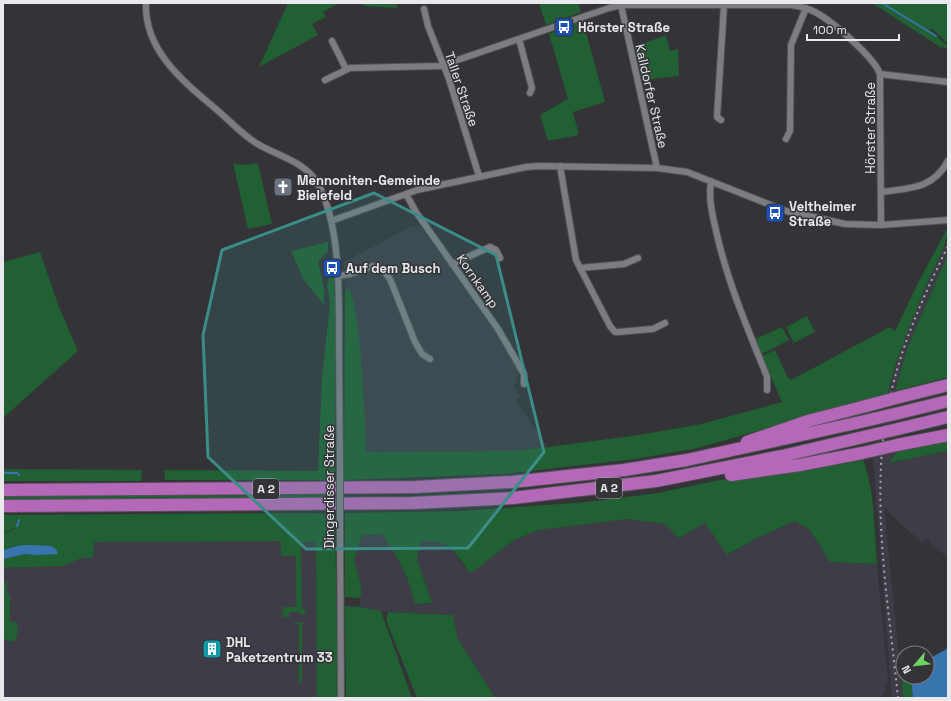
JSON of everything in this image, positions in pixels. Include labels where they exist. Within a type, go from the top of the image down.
[{"type":"highway","points":[[722,453],[764,435],[854,409],[948,385]]},
{"type":"highway","name":"A 2","points":[[3,490],[384,488],[466,485],[546,479],[624,470],[722,453],[948,401]]},
{"type":"highway","name":"A 2","points":[[3,506],[429,502],[513,498],[580,491],[704,472],[948,417]]},
{"type":"highway","points":[[704,472],[717,476],[772,469],[948,434]]},
{"type":"street","name":"Dingerdisser Straße","points":[[146,3],[147,19],[154,39],[172,69],[249,138],[301,165],[309,172],[322,192],[330,221],[338,276],[341,698]]},
{"type":"street","points":[[721,120],[717,117],[724,5]]},
{"type":"street","name":"Hörster Straße","points":[[325,80],[346,69],[436,67],[445,65],[609,8],[621,6],[791,5],[806,8],[822,17],[866,53],[874,62],[880,74],[882,192],[881,225]]},
{"type":"street","name":"Kalldorfer Straße","points":[[621,6],[657,168]]},
{"type":"street","name":"Taller Straße","points":[[424,8],[428,26],[445,65],[480,176]]},
{"type":"street","points":[[786,140],[790,131],[791,45],[806,8]]},
{"type":"street","points":[[519,39],[532,88],[530,93]]},
{"type":"street","points":[[332,41],[346,69]]},
{"type":"street","points":[[880,74],[948,82]]},
{"type":"street","points":[[882,192],[915,187],[929,182],[943,171],[948,161]]},
{"type":"street","points":[[330,221],[406,194],[480,176],[526,167],[560,166],[657,168],[692,173],[772,206],[798,214],[845,224],[881,225],[948,220]]},
{"type":"street","points":[[560,166],[575,254],[580,268],[610,326],[615,332],[652,329],[665,323]]},
{"type":"street","points":[[711,181],[710,202],[724,264],[736,301],[767,377],[767,390]]},
{"type":"street","name":"Kornkamp","points":[[406,194],[452,264],[501,334],[524,374],[524,384]]},
{"type":"street","points":[[452,264],[490,247],[496,250],[500,258]]},
{"type":"street","points":[[580,268],[624,264],[638,258]]},
{"type":"street","points":[[338,276],[350,274],[373,266],[383,270],[390,279],[419,350],[430,359]]},
{"type":"highlighted area","points":[[374,193],[496,255],[544,452],[468,548],[306,549],[208,457],[203,335],[222,250]]},
{"type":"shaded area","points":[[414,225],[416,228],[420,226],[498,335],[518,369],[514,387],[520,396],[515,400],[548,447],[512,451],[366,452],[358,330],[352,295],[349,290],[345,290],[344,262]]},
{"type":"shaded area","points":[[948,239],[948,254],[908,346],[895,391],[888,393],[902,344],[934,266]]},
{"type":"shaded area","points":[[948,451],[948,558],[926,538],[923,543],[896,520],[884,506],[898,645],[895,645],[895,685],[902,685],[903,698],[892,698],[873,457],[897,452],[890,463]]},
{"type":"shaded area","points":[[627,519],[666,524],[679,538],[705,523],[728,555],[755,539],[795,521],[810,530],[831,562],[877,564],[888,680],[882,698],[495,698],[458,639],[453,615],[374,611],[360,607],[361,585],[354,559],[362,535],[382,534],[398,556],[415,604],[432,603],[417,559],[421,542],[430,540],[442,543],[452,549],[470,574],[514,540],[539,530]]},
{"type":"shaded area","points":[[299,530],[316,541],[317,698],[3,698],[3,568],[63,566],[63,538]]},
{"type":"green space","points":[[288,3],[339,3],[323,12],[326,17],[312,24],[318,35],[259,67]]},
{"type":"green space","points":[[358,3],[396,3],[397,8],[365,6]]},
{"type":"green space","points":[[539,3],[578,3],[581,12],[546,25]]},
{"type":"green space","points":[[872,3],[948,3],[948,44],[931,28],[930,30],[948,45],[948,48],[940,47]]},
{"type":"green space","points":[[583,21],[605,102],[573,112],[579,135],[548,141],[540,115],[568,99],[549,34]]},
{"type":"green space","points":[[666,35],[670,51],[678,49],[679,76],[641,80],[634,47]]},
{"type":"green space","points":[[233,163],[242,165],[258,163],[272,224],[248,229]]},
{"type":"green space","points":[[948,227],[944,248],[928,281],[906,336],[888,393],[698,448],[635,459],[503,474],[344,480],[345,290],[349,290],[353,299],[359,340],[362,366],[366,452],[512,451],[639,435],[701,424],[782,402],[762,356],[775,350],[788,378],[791,380],[890,327],[895,331],[918,283]]},
{"type":"green space","points":[[328,242],[328,251],[318,261],[324,289],[324,305],[304,280],[291,251]]},
{"type":"green space","points":[[40,252],[59,307],[78,351],[3,418],[3,262]]},
{"type":"green space","points":[[948,254],[948,377],[895,391],[908,346]]},
{"type":"green space","points":[[329,278],[334,278],[335,301],[335,480],[165,480],[164,470],[318,471],[322,377],[330,304],[327,284]]},
{"type":"green space","points":[[807,316],[815,332],[794,343],[786,327]]},
{"type":"green space","points":[[782,327],[789,340],[762,354],[755,339]]},
{"type":"green space","points":[[948,441],[948,451],[889,463],[897,452]]},
{"type":"green space","points":[[863,459],[872,497],[877,564],[830,562],[810,530],[795,521],[755,539],[727,555],[705,523],[679,538],[665,524],[627,519],[539,530],[514,540],[470,574],[456,554],[445,545],[430,541],[421,542],[417,559],[432,603],[415,604],[410,585],[402,568],[382,534],[362,535],[354,559],[361,585],[361,598],[345,597],[345,513],[462,511],[587,502],[658,493],[720,480],[767,475]]},
{"type":"green space","points":[[3,469],[142,470],[141,481],[3,481]]},
{"type":"green space","points":[[334,495],[334,498],[3,500],[3,496]]},
{"type":"green space","points":[[335,514],[338,698],[317,698],[316,541],[301,543],[302,609],[306,610],[305,614],[301,616],[300,612],[289,612],[289,617],[283,617],[283,607],[296,607],[296,556],[281,556],[281,541],[94,542],[93,558],[81,558],[63,566],[3,568],[3,559],[25,554],[35,555],[16,546],[3,551],[3,535],[16,527],[3,534],[3,515]]},
{"type":"green space","points":[[7,582],[7,594],[10,594],[10,622],[17,622],[17,636],[14,641],[11,642],[3,638],[3,583]]},
{"type":"green space","points":[[345,606],[381,611],[412,698],[346,698]]},
{"type":"green space","points":[[388,612],[453,615],[458,639],[495,698],[417,698],[386,620]]},
{"type":"green space","points":[[296,622],[306,623],[302,624],[302,683],[299,683],[299,624],[294,624]]},
{"type":"green space","points":[[902,685],[912,685],[913,698],[903,698]]},
{"type":"water","points":[[17,546],[51,546],[56,549],[58,554],[25,554],[3,559],[3,551],[6,549]]},
{"type":"water","points":[[948,648],[948,698],[913,698],[912,685],[935,685],[935,655]]},
{"type":"waterway","points":[[882,3],[936,36]]},
{"type":"waterway","points":[[5,473],[17,473],[19,475]]},
{"type":"waterway","points":[[17,526],[19,520]]},
{"type":"railway","points":[[898,698],[882,539],[880,498],[881,458],[886,419],[899,363],[925,295],[948,246]]},
{"type":"place","name":"Hörster Straße","points":[[564,27]]},
{"type":"place","name":"Mennoniten-Gemeinde Bielefeld","points":[[283,187]]},
{"type":"place","name":"Veltheimer Straße","points":[[775,213]]},
{"type":"place","name":"Auf dem Busch","points":[[332,268]]},
{"type":"place","name":"DHL Paketzentrum 33","points":[[212,649]]}]
